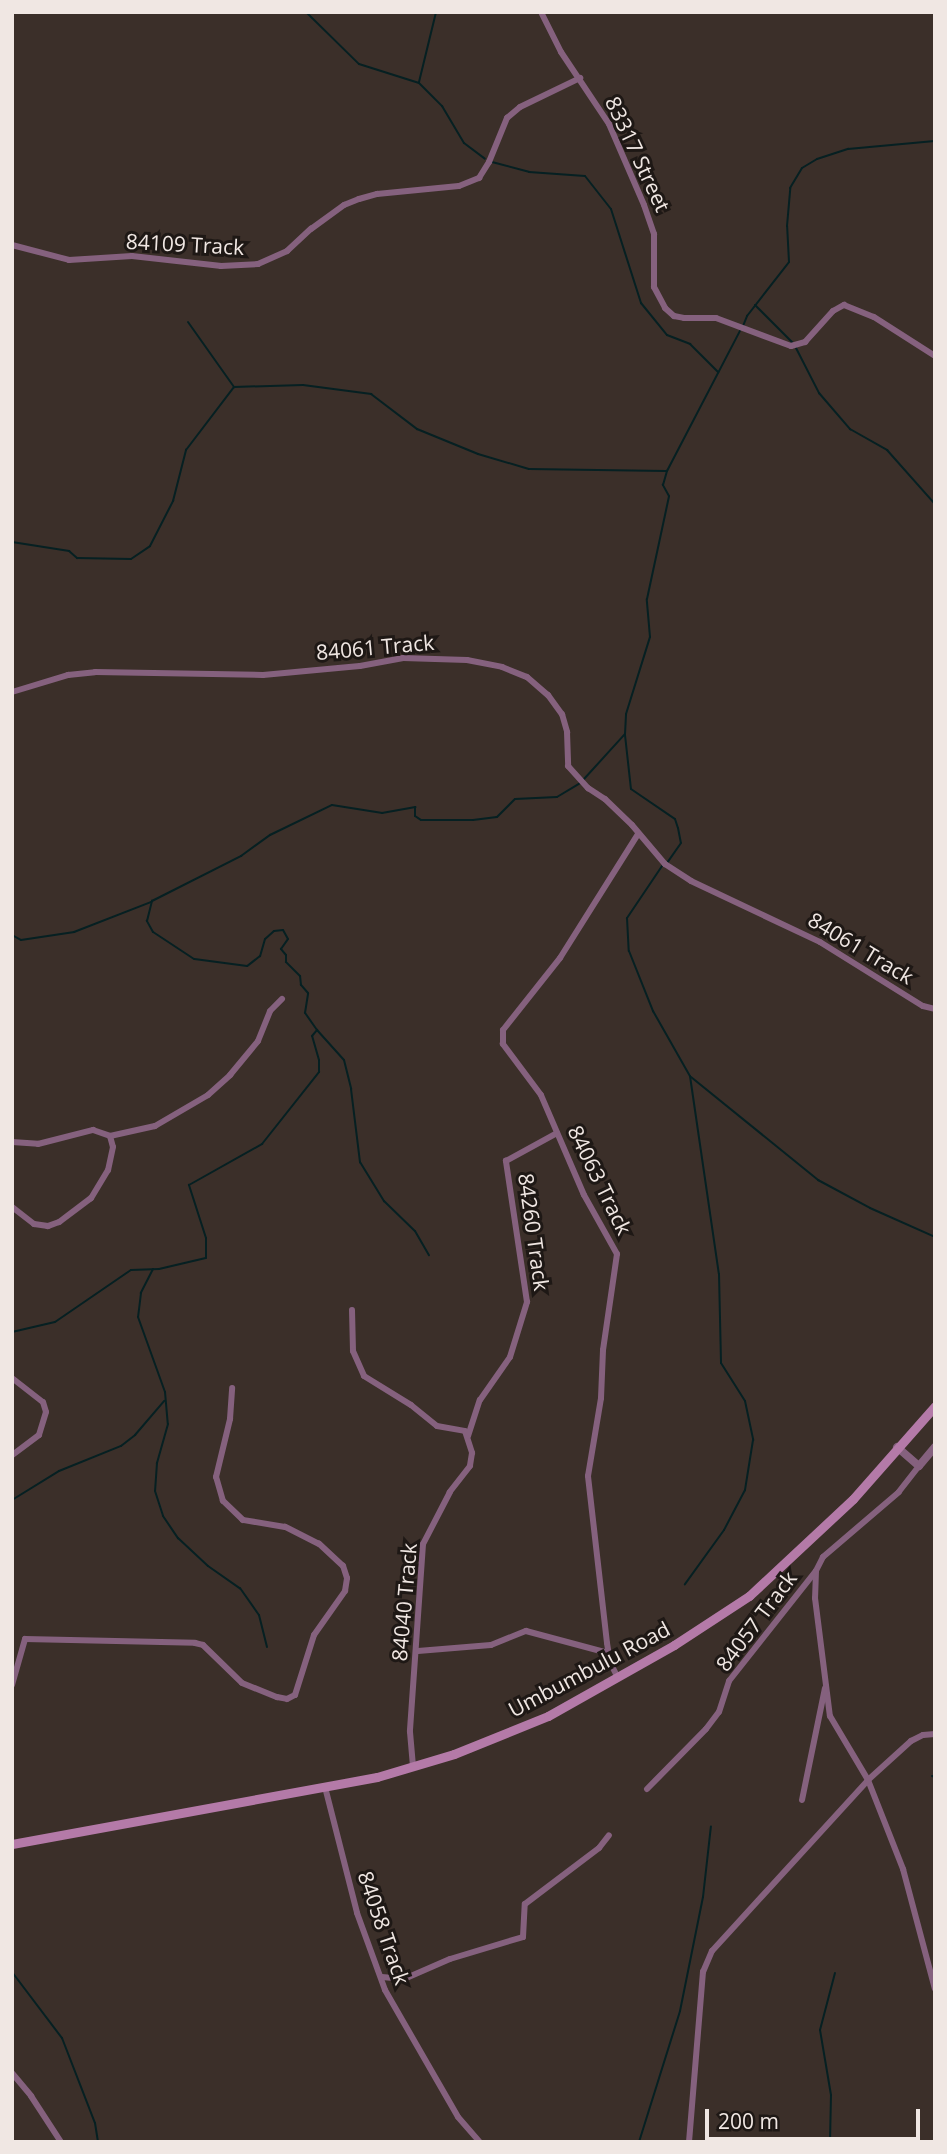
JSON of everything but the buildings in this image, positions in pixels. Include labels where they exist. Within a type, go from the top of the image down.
[{"type":"main road","name":"Umbumbulu Road","points":[[12,1844],[325,1787],[413,1767],[548,1716],[618,1678],[749,1596],[833,1519],[935,1406]]},
{"type":"street","name":"83317 Street","points":[[541,12],[561,52],[609,124],[654,234],[653,287],[661,302],[674,316],[716,318],[795,345],[805,341],[833,311],[844,305],[874,317],[935,356]]},
{"type":"street","name":"84109 Track","points":[[12,244],[69,260],[132,256],[221,266],[258,264],[287,251],[344,205],[359,199],[377,194],[460,186],[479,178],[489,162],[507,118],[528,102],[580,78]]},
{"type":"street","name":"84061 Track","points":[[12,692],[47,680],[94,673],[263,675],[425,657],[467,660],[502,667],[527,677],[548,695],[562,714],[567,732],[568,766],[665,864],[691,881],[820,942],[923,1006],[935,1009]]},
{"type":"street","name":"84063 Track","points":[[618,1678],[608,1653],[588,1476],[601,1398],[603,1350],[617,1254],[584,1195],[541,1095],[503,1044],[503,1030],[560,958],[638,834]]},
{"type":"street","points":[[110,1136],[155,1126],[208,1095],[230,1075],[258,1041],[270,1011],[282,999]]},
{"type":"street","points":[[12,1142],[38,1144],[93,1130],[103,1131],[110,1136],[113,1158],[92,1198],[48,1226],[34,1224],[12,1207]]},
{"type":"street","name":"84260 Track","points":[[468,1436],[480,1400],[510,1357],[527,1302],[506,1161],[557,1133]]},
{"type":"street","points":[[352,1310],[353,1352],[364,1376],[411,1405],[437,1426],[465,1431],[468,1436]]},
{"type":"street","points":[[12,1378],[43,1402],[46,1412],[39,1435],[12,1455]]},
{"type":"street","points":[[12,1685],[25,1639],[195,1643],[203,1645],[242,1683],[256,1690],[287,1699],[292,1698],[298,1690],[314,1635],[345,1591],[347,1578],[336,1558],[319,1544],[285,1527],[243,1520],[223,1501],[216,1478],[228,1432],[232,1388]]},
{"type":"street","name":"84040 Track","points":[[413,1767],[410,1732],[418,1651],[423,1545],[450,1492],[470,1466],[472,1453],[468,1436]]},
{"type":"street","points":[[897,1447],[919,1466],[935,1447]]},
{"type":"street","name":"84057 Track","points":[[647,1789],[706,1729],[719,1712],[729,1681],[816,1571],[823,1557],[899,1492],[919,1466]]},
{"type":"street","points":[[816,1571],[815,1598],[830,1716],[868,1780],[903,1869],[935,1989]]},
{"type":"street","points":[[418,1651],[491,1645],[526,1631],[608,1653]]},
{"type":"street","points":[[802,1800],[826,1682]]},
{"type":"street","points":[[689,2142],[703,1972],[712,1951],[868,1780],[911,1741],[923,1735],[935,1734]]},
{"type":"street","name":"84058 Track","points":[[325,1787],[357,1913],[385,1990],[458,2118],[480,2142]]},
{"type":"street","points":[[382,1977],[404,1979],[450,1959],[523,1937],[525,1904],[599,1847],[609,1835]]},
{"type":"street","points":[[12,2073],[31,2096],[61,2142]]},
{"type":"waterway","points":[[306,12],[359,64],[419,83],[442,106],[464,143],[485,159]]},
{"type":"waterway","points":[[419,82],[436,12]]},
{"type":"waterway","points":[[743,326],[747,316],[789,262],[787,226],[790,188],[802,168],[817,159],[848,149],[935,141]]},
{"type":"waterway","points":[[492,162],[529,172],[585,176],[611,209],[641,303],[667,335],[690,344],[718,372]]},
{"type":"waterway","points":[[755,305],[793,343]]},
{"type":"waterway","points":[[188,322],[234,387]]},
{"type":"waterway","points":[[584,779],[625,734],[626,714],[650,637],[647,599],[669,496],[663,485],[667,471],[740,331]]},
{"type":"waterway","points":[[796,348],[819,393],[850,429],[887,450],[935,504]]},
{"type":"waterway","points":[[12,542],[69,551],[77,558],[131,559],[150,546],[173,501],[186,450],[234,387],[303,385],[371,394],[417,429],[478,454],[529,469],[666,471]]},
{"type":"waterway","points":[[625,735],[631,789],[675,819],[678,828],[681,843],[667,863]]},
{"type":"waterway","points":[[12,1332],[55,1322],[131,1270],[159,1269],[206,1258],[206,1238],[189,1185],[262,1144],[319,1072],[319,1060],[312,1036],[317,1030],[305,1013],[308,993],[301,985],[300,976],[286,962],[286,955],[281,949],[288,939],[283,930],[274,931],[265,939],[260,956],[247,966],[194,959],[153,932],[147,921],[152,901],[241,856],[270,835],[332,805],[382,813],[415,807],[415,816],[421,820],[473,820],[497,817],[515,799],[557,797],[579,784]]},
{"type":"waterway","points":[[662,866],[627,918],[629,951],[653,1011],[690,1076],[719,1274],[721,1363],[745,1401],[753,1440],[745,1490],[724,1530],[685,1584]]},
{"type":"waterway","points":[[12,935],[21,940],[74,932],[151,902]]},
{"type":"waterway","points":[[317,1030],[344,1060],[351,1089],[360,1162],[384,1201],[415,1231],[429,1255]]},
{"type":"waterway","points":[[691,1077],[818,1180],[870,1208],[935,1237]]},
{"type":"waterway","points":[[153,1269],[141,1293],[138,1317],[165,1392],[168,1424],[157,1463],[155,1491],[163,1516],[178,1538],[208,1566],[240,1588],[259,1615],[267,1647]]},
{"type":"waterway","points":[[12,1500],[59,1471],[121,1446],[135,1435],[164,1401]]},
{"type":"waterway","points":[[639,2142],[680,2011],[703,1897],[711,1826]]},
{"type":"waterway","points":[[12,1972],[62,2038],[95,2123],[98,2142]]},
{"type":"waterway","points":[[830,2142],[831,2095],[820,2030],[835,1973]]}]
